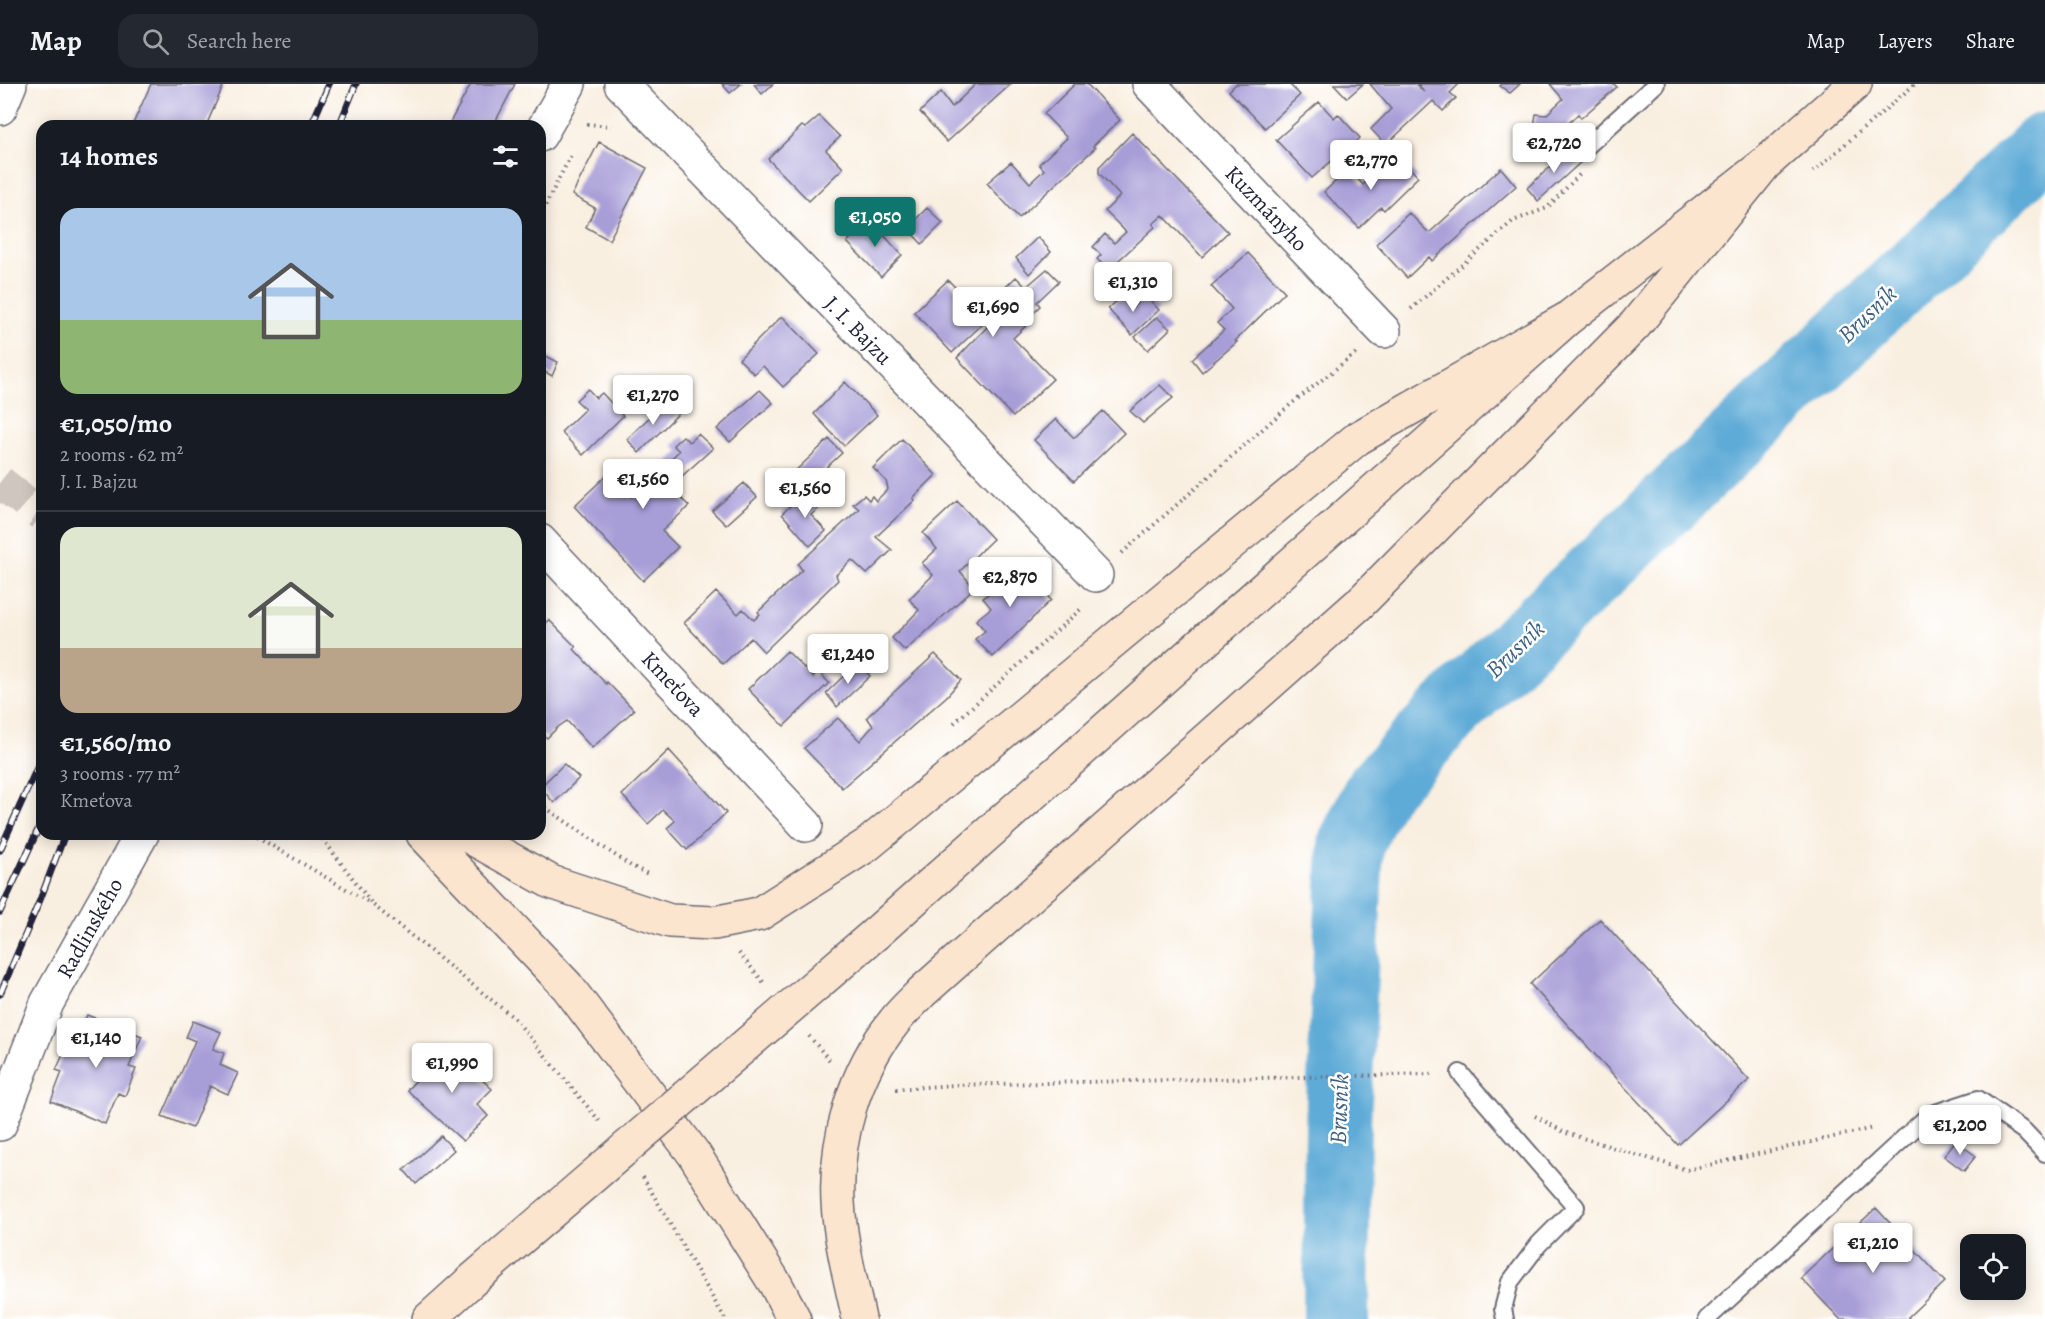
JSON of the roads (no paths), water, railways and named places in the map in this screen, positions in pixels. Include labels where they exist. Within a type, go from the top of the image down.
[{"type":"main road","points":[[429,1319],[875,934],[1567,319],[1765,164],[1855,84]]},
{"type":"main road","points":[[859,1319],[843,1242],[838,1202],[840,1142],[855,1091],[876,1047],[894,1021],[938,978],[1359,604],[1635,325],[1765,164]]},
{"type":"main road","points":[[476,840],[550,882],[670,921],[714,923],[759,914],[867,845],[1358,438],[1567,319]]},
{"type":"main road","points":[[429,840],[567,986],[694,1154],[776,1285],[794,1319]]},
{"type":"street","points":[[0,108],[10,84]]},
{"type":"street","points":[[546,124],[569,84]]},
{"type":"street","name":"J. I. Bajzu","points":[[621,84],[1096,575]]},
{"type":"street","name":"Kuzmányho","points":[[1149,84],[1384,331]]},
{"type":"street","name":"Kmeťova","points":[[546,547],[806,825]]},
{"type":"street","name":"Radlinského","points":[[0,1124],[47,1003],[139,840]]},
{"type":"lane","points":[[1586,147],[1656,84]]},
{"type":"lane","points":[[1460,1073],[1576,1207],[1539,1244],[1509,1282],[1503,1309],[1505,1319]]},
{"type":"lane","points":[[1707,1319],[1929,1115],[1978,1099],[2024,1131],[2045,1153]]},
{"type":"waterway","name":"Brusník","points":[[1336,1319],[1338,1124],[1351,843],[1377,790],[1449,712],[2045,145]]},
{"type":"tunnel","points":[[0,482],[36,510]]},
{"type":"railway","points":[[314,120],[329,84]]},
{"type":"railway","points":[[341,120],[356,84]]},
{"type":"railway","points":[[0,850],[36,770]]},
{"type":"railway","points":[[0,912],[36,834]]},
{"type":"railway","points":[[0,994],[63,840]]}]
